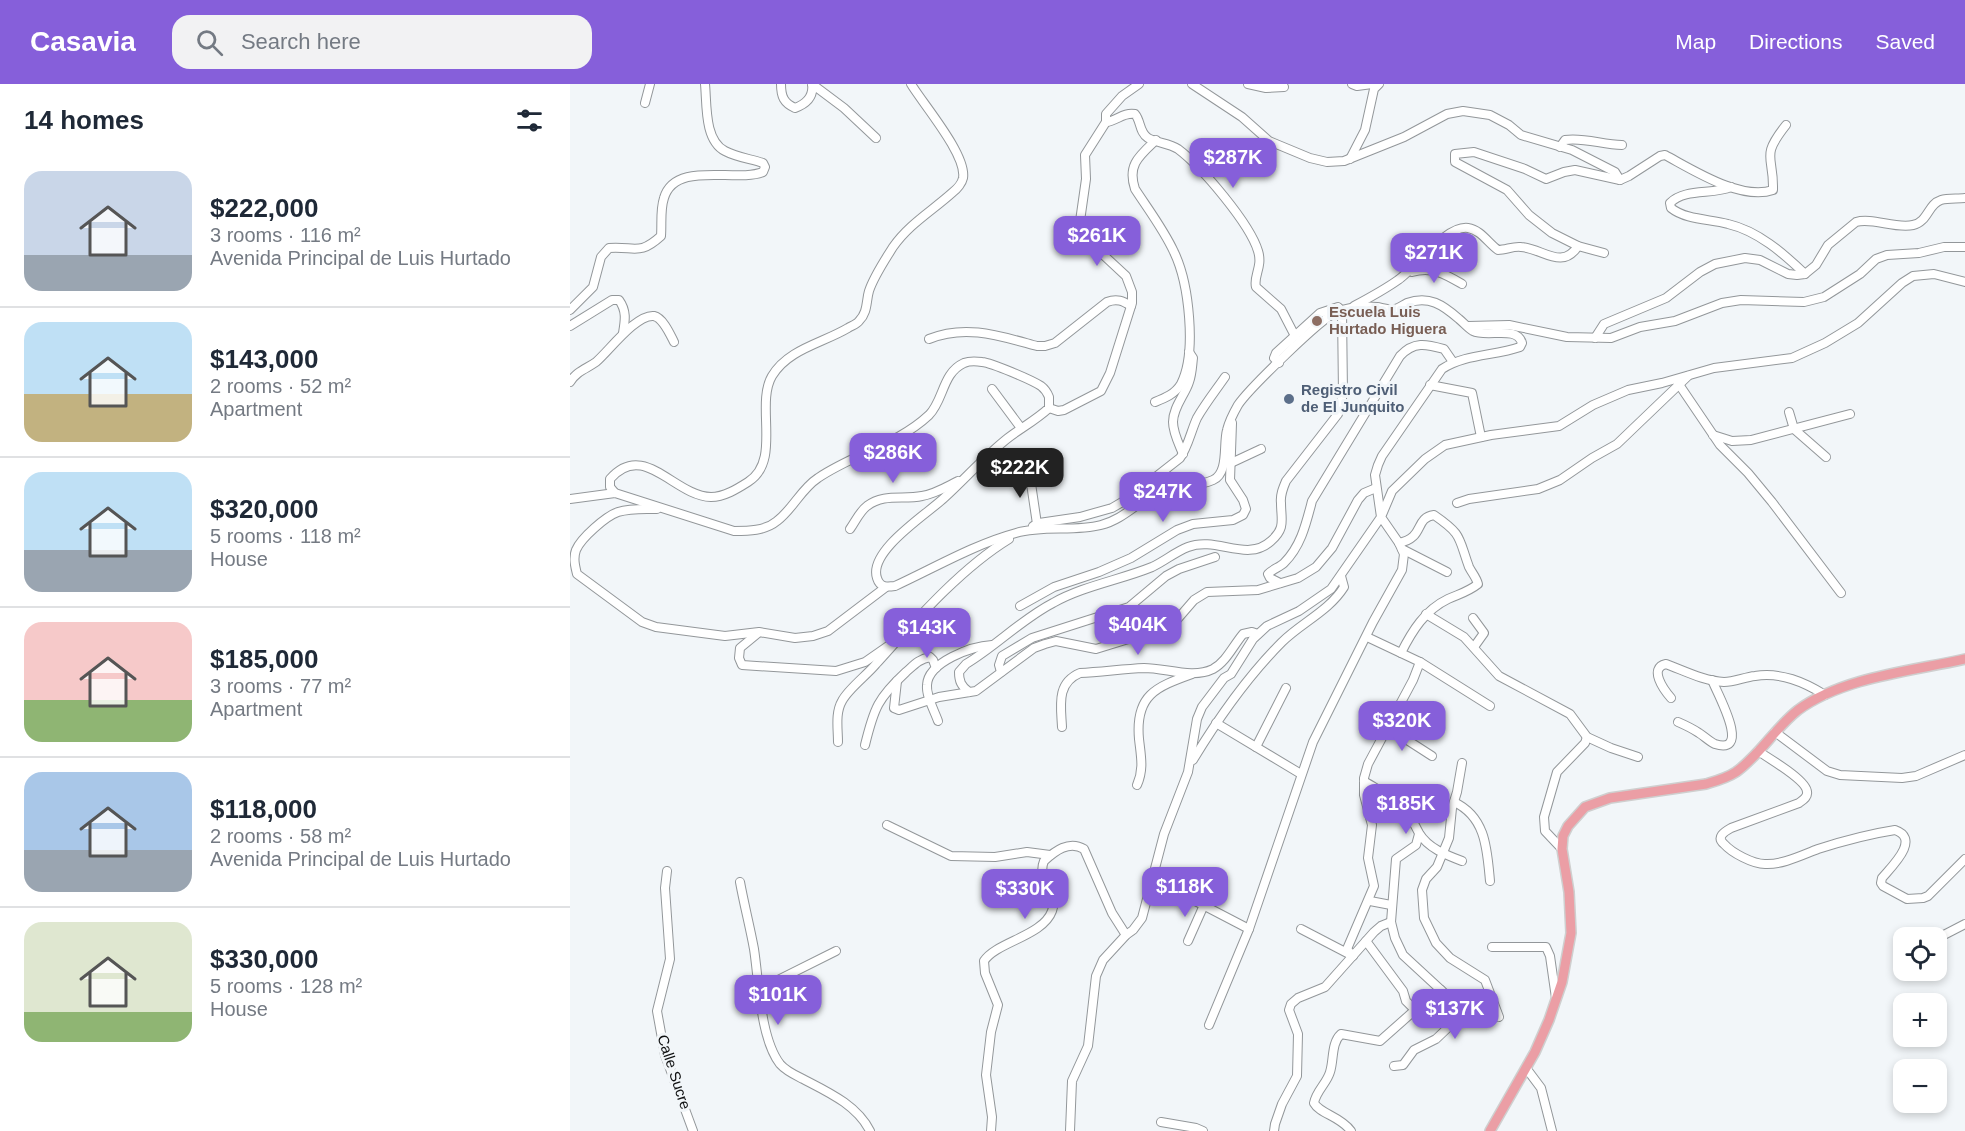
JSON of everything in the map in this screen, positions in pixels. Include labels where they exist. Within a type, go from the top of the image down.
[{"type":"main road","points":[[1490,1131],[1535,1052],[1562,982],[1571,933],[1569,892],[1562,849],[1563,837],[1568,826],[1586,807],[1610,798],[1706,784],[1721,779],[1736,771],[1798,711],[1825,695],[1859,682],[1965,659]]},
{"type":"street","points":[[645,103],[650,84]]},
{"type":"street","points":[[570,310],[593,287],[601,257],[609,248],[624,247],[638,250],[650,246],[661,236],[662,204],[664,195],[671,186],[693,175],[755,176],[763,172],[765,167],[763,163],[723,151],[713,138],[709,127],[705,84]]},
{"type":"street","points":[[780,84],[781,95],[787,104],[795,108],[805,105],[811,97],[812,84]]},
{"type":"street","points":[[812,84],[844,108],[876,138]]},
{"type":"street","points":[[615,493],[610,487],[610,479],[617,471],[631,465],[642,465],[663,474],[686,491],[711,497],[725,495],[751,481],[761,469],[766,451],[768,391],[771,377],[793,354],[860,320],[866,309],[869,292],[894,245],[916,221],[954,192],[963,178],[963,167],[939,124],[911,84]]},
{"type":"street","points":[[1048,408],[1064,410],[1101,391],[1110,373],[1131,306],[1132,292],[1126,276],[1083,236],[1080,221],[1086,179],[1085,155],[1106,122],[1106,114],[1122,96],[1139,84]]},
{"type":"street","points":[[1192,84],[1242,117],[1269,141],[1310,158],[1327,162],[1350,159],[1404,137],[1447,114],[1463,111],[1491,116],[1509,125],[1521,135],[1572,150],[1615,172],[1620,180]]},
{"type":"street","points":[[1248,84],[1266,88],[1284,87]]},
{"type":"street","points":[[1352,84],[1358,86],[1372,84]]},
{"type":"street","points":[[1350,159],[1365,130],[1374,89],[1379,84]]},
{"type":"street","points":[[1106,122],[1128,112],[1135,114],[1143,133],[1148,138],[1178,149],[1211,182],[1250,231],[1260,263],[1254,283],[1281,309],[1295,336]]},
{"type":"street","points":[[1604,253],[1578,246],[1552,233],[1529,215],[1507,190],[1455,162],[1455,154],[1474,152],[1525,169],[1546,179],[1575,170],[1620,180],[1665,155],[1731,187],[1766,193],[1773,190],[1769,155],[1773,141],[1786,125]]},
{"type":"street","points":[[1560,147],[1565,140],[1575,139],[1622,145]]},
{"type":"street","points":[[1155,402],[1171,395],[1180,384],[1188,352],[1188,306],[1175,253],[1136,189],[1132,177],[1133,167],[1142,153],[1156,141]]},
{"type":"street","points":[[1731,187],[1683,195],[1670,203],[1671,208],[1678,214],[1731,224],[1765,240],[1804,274]]},
{"type":"street","points":[[1595,338],[1604,324],[1666,298],[1700,272],[1715,264],[1745,258],[1760,260],[1788,274],[1804,274],[1816,265],[1828,245],[1856,222],[1861,220],[1885,225],[1916,225],[1925,219],[1932,206],[1940,200],[1965,198]]},
{"type":"street","points":[[838,742],[837,717],[842,701],[897,641],[987,552],[1021,531],[1100,526],[1115,520],[1156,493],[1213,480],[1219,476],[1223,466],[1227,430],[1239,403],[1326,318],[1353,307],[1386,288],[1407,273],[1444,237],[1463,228],[1478,232],[1497,250],[1522,247],[1550,257],[1562,258],[1571,254],[1578,246]]},
{"type":"street","points":[[1468,326],[1509,325],[1567,337],[1611,338],[1640,327],[1675,321],[1722,303],[1740,300],[1804,302],[1824,297],[1860,274],[1876,259],[1887,255],[1918,253],[1944,247],[1965,247]]},
{"type":"street","points":[[1407,273],[1432,269],[1462,284]]},
{"type":"street","points":[[1457,503],[1469,499],[1538,489],[1560,480],[1617,444],[1677,383],[1688,376],[1714,368],[1792,358],[1808,352],[1858,323],[1902,283],[1913,276],[1934,274],[1965,282]]},
{"type":"street","points":[[929,339],[962,330],[977,331],[1037,346],[1046,346],[1055,343],[1107,302],[1114,299],[1122,300],[1131,306]]},
{"type":"street","points":[[1209,1026],[1249,929],[1313,742],[1402,570],[1404,554],[1381,517],[1375,475],[1382,456],[1442,369],[1453,362],[1510,350],[1520,347],[1522,343],[1519,336],[1473,331],[1443,306],[1426,299],[1407,303],[1394,309],[1353,307]]},
{"type":"street","points":[[570,326],[612,300],[619,300],[624,306],[623,333]]},
{"type":"street","points":[[1279,363],[1274,358],[1276,353],[1320,313],[1338,307],[1342,310]]},
{"type":"street","points":[[969,692],[962,687],[959,672],[966,664],[1053,603],[1153,566],[1200,543],[1211,543],[1243,551],[1259,550],[1272,540],[1282,528],[1281,497],[1286,481],[1338,414],[1343,394],[1342,310]]},
{"type":"street","points":[[570,382],[575,375],[595,362],[623,333],[644,318],[653,316],[660,319],[674,342]]},
{"type":"street","points":[[1280,583],[1270,578],[1268,574],[1282,565],[1295,551],[1306,526],[1312,501],[1400,356],[1415,345],[1425,344],[1444,349],[1453,362]]},
{"type":"street","points":[[1183,454],[1173,421],[1176,408],[1192,372],[1193,357],[1188,352]]},
{"type":"street","points":[[570,500],[615,493],[734,531],[756,530],[777,521],[803,489],[818,478],[919,424],[932,412],[953,370],[971,361],[984,362],[1038,384],[1049,397],[1048,408],[1005,440],[944,498],[907,527],[882,556],[876,566],[876,577],[879,584],[886,587],[895,586],[993,540],[1037,524],[1080,517],[1112,508],[1129,498],[1183,454],[1199,415],[1225,377]]},
{"type":"street","points":[[1677,383],[1713,435],[1772,502],[1841,593]]},
{"type":"street","points":[[1070,1131],[1072,1081],[1088,1046],[1096,976],[1103,960],[1142,918],[1164,834],[1189,766],[1197,719],[1202,707],[1224,678],[1231,674],[1253,639],[1267,626],[1317,600],[1331,589],[1381,517],[1392,491],[1425,459],[1445,445],[1480,437],[1559,426],[1593,405],[1628,390],[1677,383]]},
{"type":"street","points":[[1430,385],[1472,393],[1480,437]]},
{"type":"street","points":[[992,389],[1022,428]]},
{"type":"street","points":[[1789,412],[1794,429],[1826,457]]},
{"type":"street","points":[[1713,435],[1732,441],[1742,441],[1850,414]]},
{"type":"street","points":[[1020,606],[1059,585],[1099,572],[1131,558],[1177,530],[1193,524],[1233,520],[1243,516],[1246,509],[1243,500],[1230,480],[1233,415]]},
{"type":"street","points":[[1231,463],[1261,449]]},
{"type":"street","points":[[1029,470],[1037,524]]},
{"type":"street","points":[[850,529],[866,506],[878,500],[887,497],[922,496],[939,491],[964,477]]},
{"type":"street","points":[[897,681],[894,708],[899,710],[930,700],[976,691],[1034,648],[1056,641],[1096,649],[1136,637],[1163,633],[1194,600],[1207,592],[1258,590],[1298,578],[1316,567],[1332,548],[1358,500],[1364,493],[1376,488]]},
{"type":"street","points":[[665,509],[634,508],[610,515],[582,541],[576,551],[574,562],[577,574],[642,622],[656,627],[725,636],[759,632],[795,638],[813,636],[828,631],[886,587]]},
{"type":"street","points":[[1400,546],[1414,537],[1428,516],[1434,515],[1454,529],[1461,540],[1470,569],[1478,584],[1469,592],[1447,600],[1426,614],[1401,653]]},
{"type":"street","points":[[1400,546],[1448,572]]},
{"type":"street","points":[[1001,672],[999,665],[1002,656],[1032,639],[1130,607],[1166,576],[1179,569],[1215,557]]},
{"type":"street","points":[[1189,766],[1216,723],[1246,682],[1283,641],[1339,595],[1344,587],[1341,576]]},
{"type":"street","points":[[1044,608],[1059,585]]},
{"type":"street","points":[[1426,614],[1464,637],[1499,676],[1570,714],[1587,738],[1638,757]]},
{"type":"street","points":[[1473,618],[1484,633],[1473,647]]},
{"type":"street","points":[[759,632],[740,648],[739,658],[742,665],[836,671],[865,662],[897,641]]},
{"type":"street","points":[[1137,786],[1142,773],[1139,727],[1142,703],[1151,693],[1167,683],[1194,673],[1214,669],[1224,661],[1243,634],[1252,632],[1258,634]]},
{"type":"street","points":[[1367,637],[1420,662],[1490,706]]},
{"type":"street","points":[[938,721],[926,688],[928,677],[946,660],[970,648],[993,645]]},
{"type":"street","points":[[865,745],[874,710],[886,692],[921,658],[930,657],[936,668]]},
{"type":"street","points":[[1353,956],[1347,948],[1370,901],[1374,886],[1368,858],[1372,825],[1364,795],[1364,781],[1368,764],[1413,680],[1420,662]]},
{"type":"street","points":[[1671,698],[1662,687],[1658,677],[1661,665],[1666,664],[1712,680],[1725,682],[1757,676],[1790,678],[1804,682],[1825,695]]},
{"type":"street","points":[[1062,727],[1060,693],[1071,677],[1080,673],[1162,668],[1194,673]]},
{"type":"street","points":[[1678,722],[1715,744],[1725,744],[1731,741],[1732,725],[1712,680]]},
{"type":"street","points":[[1256,747],[1286,688]]},
{"type":"street","points":[[1216,723],[1302,774]]},
{"type":"street","points":[[1387,727],[1432,756]]},
{"type":"street","points":[[1775,732],[1827,771],[1840,775],[1902,778],[1916,776],[1965,755]]},
{"type":"street","points":[[1562,849],[1545,831],[1544,817],[1557,772],[1587,738]]},
{"type":"street","points":[[1758,751],[1797,778],[1804,784],[1807,792],[1805,799],[1799,803],[1731,828],[1722,834],[1720,838],[1722,843],[1733,851],[1765,864],[1780,862],[1845,840],[1895,831],[1902,833],[1905,838],[1904,852],[1882,878],[1881,883],[1907,899],[1928,896],[1965,859]]},
{"type":"street","points":[[1462,763],[1449,838],[1437,867],[1426,879],[1422,890],[1424,918],[1436,943],[1450,958],[1485,980],[1498,1017]]},
{"type":"street","points":[[1364,781],[1402,807],[1409,814],[1419,834],[1442,854],[1462,861]]},
{"type":"street","points":[[1454,802],[1464,807],[1479,823],[1486,844],[1490,881]]},
{"type":"street","points":[[887,825],[951,856],[995,857],[1027,852],[1050,855]]},
{"type":"street","points":[[1394,1066],[1403,1065],[1414,1050],[1436,1039],[1458,1018],[1455,1003],[1403,955],[1391,922],[1396,859],[1416,845],[1419,834]]},
{"type":"street","points":[[991,1131],[992,1117],[986,1075],[991,1032],[998,1005],[985,973],[984,961],[991,954],[1034,930],[1050,914],[1053,898],[1043,879],[1041,870],[1044,861],[1067,846],[1077,845],[1084,849],[1112,913],[1126,935]]},
{"type":"street","name":"Calle Sucre","points":[[667,871],[664,888],[670,959],[657,1011],[665,1055],[693,1131]]},
{"type":"street","points":[[1154,879],[1249,929]]},
{"type":"street","points":[[740,882],[754,950],[763,1019],[779,1063],[786,1070],[851,1107],[865,1121],[870,1131]]},
{"type":"street","points":[[1370,901],[1391,904]]},
{"type":"street","points":[[1188,941],[1204,905]]},
{"type":"street","points":[[1274,1131],[1282,1104],[1297,1076],[1298,1034],[1289,1010],[1291,1004],[1298,998],[1325,987],[1381,926],[1391,922]]},
{"type":"street","points":[[1947,933],[1965,924]]},
{"type":"street","points":[[1301,929],[1353,956]]},
{"type":"street","points":[[1366,941],[1403,991],[1406,1001],[1415,1010]]},
{"type":"street","points":[[1492,947],[1546,947],[1550,956],[1556,1000]]},
{"type":"street","points":[[758,990],[836,951]]},
{"type":"street","points":[[1351,1131],[1338,1118],[1317,1108],[1314,1103],[1315,1096],[1330,1075],[1336,1039],[1341,1034],[1380,1041],[1441,990]]},
{"type":"street","points":[[1526,1068],[1541,1088],[1552,1131]]},
{"type":"street","points":[[1161,1122],[1203,1131]]},
{"type":"place","name":"Escuela Luis Hurtado Higuera","points":[[1317,321]]},
{"type":"place","name":"Registro Civil de El Junquito","points":[[1289,399]]}]
